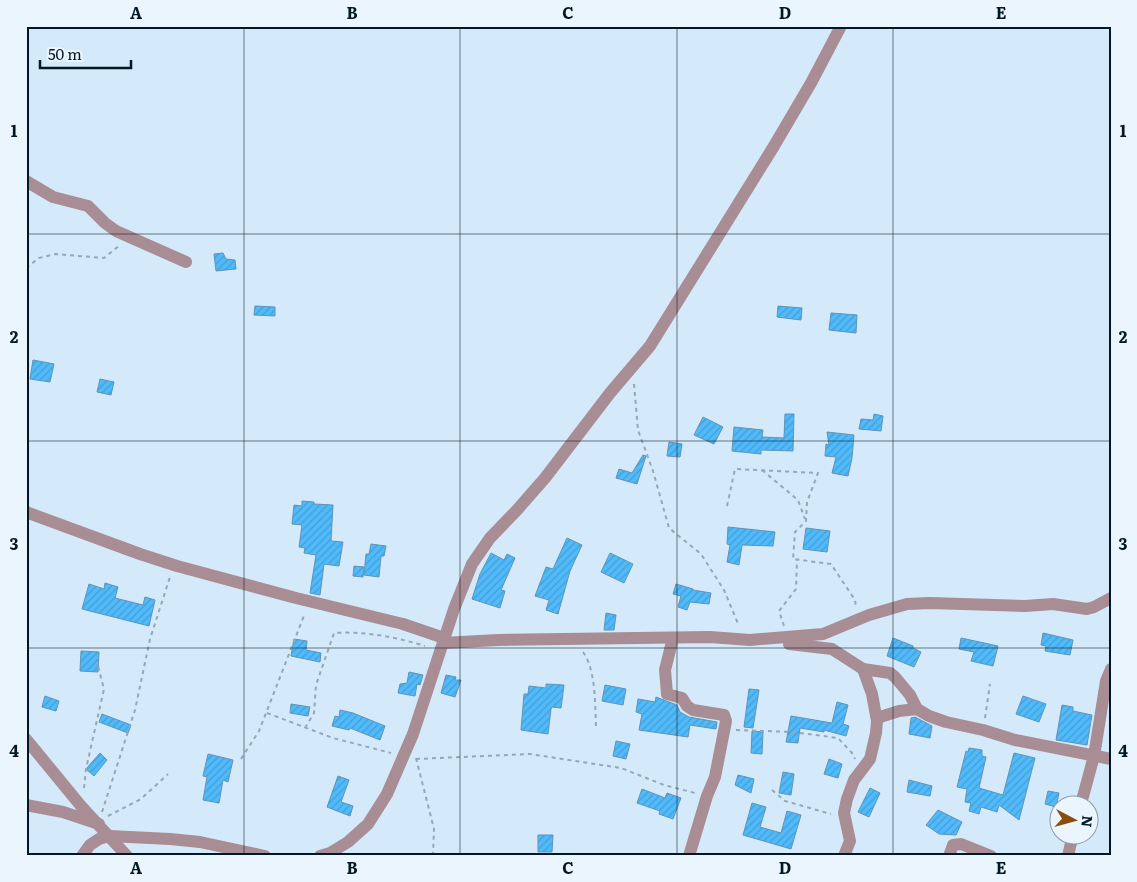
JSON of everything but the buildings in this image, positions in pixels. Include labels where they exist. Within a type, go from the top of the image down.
[{"type":"street","points":[[320,856],[330,854],[348,842],[368,824],[387,794],[412,736],[454,609],[472,564],[490,538],[544,478],[610,393],[650,346],[774,146],[811,83],[841,26]]},
{"type":"street","points":[[26,180],[54,197],[88,206],[116,231],[186,262]]},
{"type":"street","points":[[26,512],[177,566],[403,624],[443,644],[710,638],[832,649],[862,670],[872,694],[877,718],[870,759],[854,780],[847,799],[844,813],[850,841],[844,856]]},
{"type":"street","points":[[747,640],[823,634],[907,604],[1025,606],[1053,604],[1087,609],[1094,608],[1111,598]]},
{"type":"street","points":[[674,638],[665,670],[667,694],[682,698],[687,706],[693,710],[724,715],[726,721],[717,769],[689,856]]},
{"type":"street","points":[[1084,794],[1094,756],[1106,681],[1111,669]]},
{"type":"street","points":[[862,670],[884,671],[895,677],[910,695],[917,709],[929,716],[1015,740],[1111,759]]},
{"type":"street","points":[[877,718],[899,711],[917,709]]},
{"type":"street","points":[[26,739],[127,856]]},
{"type":"street","points":[[26,804],[99,822]]},
{"type":"street","points":[[82,856],[90,845],[99,839],[110,836],[200,842],[265,856]]},
{"type":"street","points":[[949,856],[953,846],[961,844],[991,856]]},
{"type":"path","points":[[26,268],[39,258],[55,254],[104,258],[130,237]]},
{"type":"path","points":[[632,367],[638,430],[653,472],[669,528],[701,554],[724,590],[747,640]]},
{"type":"path","points":[[727,506],[735,468],[818,473],[807,502],[806,521],[795,532],[793,560],[831,564],[855,600],[859,620]]},
{"type":"path","points":[[762,470],[798,500],[806,521]]},
{"type":"path","points":[[788,638],[779,611],[796,589],[797,560]]},
{"type":"path","points":[[99,822],[135,710],[150,639],[169,578],[177,566]]},
{"type":"path","points":[[241,759],[259,731],[309,601]]},
{"type":"path","points":[[305,728],[314,713],[316,685],[334,633],[350,632],[443,644]]},
{"type":"path","points":[[575,640],[586,656],[590,666],[596,727]]},
{"type":"path","points":[[82,806],[86,769],[104,689],[97,662]]},
{"type":"path","points":[[983,730],[990,684]]},
{"type":"path","points":[[266,713],[334,738],[403,756]]},
{"type":"path","points":[[725,730],[793,732],[838,738],[852,753],[860,773]]},
{"type":"path","points":[[412,736],[434,829],[433,856]]},
{"type":"path","points":[[416,759],[530,754],[622,768],[664,785],[707,796]]},
{"type":"path","points":[[99,822],[141,799],[168,774]]},
{"type":"path","points":[[772,790],[785,801],[837,816],[846,823]]}]
